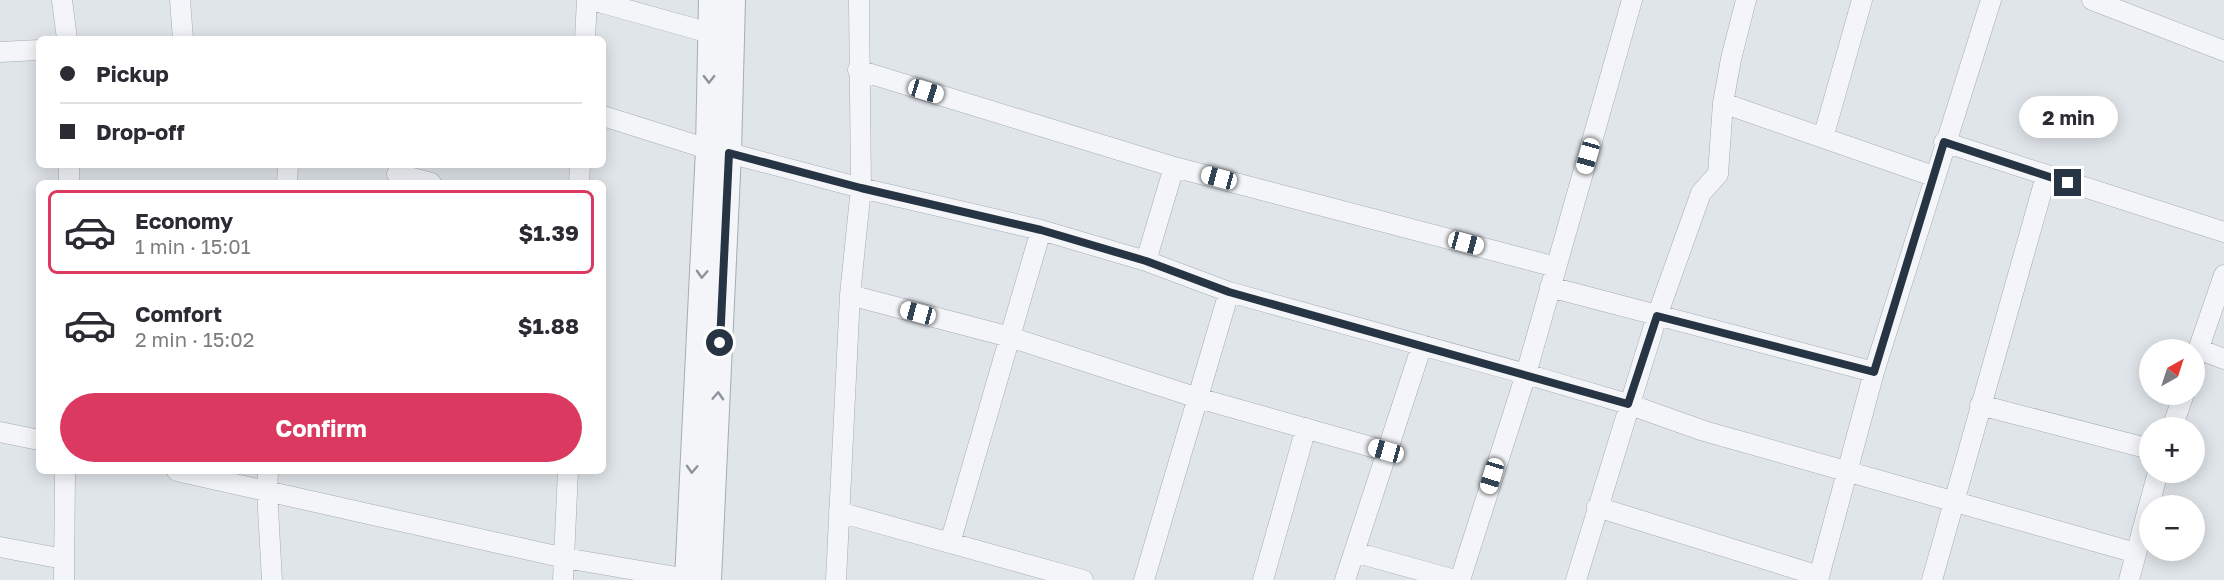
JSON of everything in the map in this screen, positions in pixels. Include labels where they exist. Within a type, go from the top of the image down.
[{"type":"street","points":[[62,0],[67,36]]},
{"type":"street","points":[[180,0],[183,36]]},
{"type":"street","points":[[585,36],[586,0]]},
{"type":"street","points":[[592,0],[710,33]]},
{"type":"street","points":[[711,0],[710,33],[719,151]]},
{"type":"street","points":[[204,474],[267,481],[565,558],[694,579],[719,151],[733,0]]},
{"type":"street","points":[[836,580],[850,295],[861,188],[858,70],[860,0]]},
{"type":"street","points":[[1460,580],[1526,374],[1632,0]]},
{"type":"street","points":[[1576,580],[1628,404],[1657,316],[1701,193],[1718,174],[1723,103],[1746,0]]},
{"type":"street","points":[[1823,138],[1862,0]]},
{"type":"street","points":[[1597,507],[1818,578],[1874,372],[1933,176],[1990,0]]},
{"type":"street","points":[[2092,0],[2117,4],[2224,51]]},
{"type":"street","points":[[0,52],[36,50]]},
{"type":"street","points":[[858,70],[1174,167],[1556,267]]},
{"type":"street","points":[[1723,103],[1933,176]]},
{"type":"street","points":[[606,117],[719,151],[861,188],[1041,230],[1146,261],[1229,292],[1526,374],[1628,404],[1704,431],[2136,553]]},
{"type":"street","points":[[1944,142],[2224,232]]},
{"type":"street","points":[[1146,261],[1174,167]]},
{"type":"street","points":[[397,174],[420,180]]},
{"type":"street","points":[[1932,580],[1952,501],[2046,176]]},
{"type":"street","points":[[950,543],[1041,230]]},
{"type":"street","points":[[2203,339],[2224,275]]},
{"type":"street","points":[[1550,286],[1874,372]]},
{"type":"street","points":[[1144,580],[1229,292]]},
{"type":"street","points":[[850,295],[1010,337],[1198,398],[1386,451]]},
{"type":"street","points":[[1345,580],[1422,345]]},
{"type":"street","points":[[2205,357],[2224,359]]},
{"type":"street","points":[[1980,405],[2139,446]]},
{"type":"street","points":[[1263,580],[1306,428]]},
{"type":"street","points":[[0,432],[36,439]]},
{"type":"street","points":[[64,580],[65,474]]},
{"type":"street","points":[[563,580],[568,474]]},
{"type":"street","points":[[267,481],[272,580]]},
{"type":"street","points":[[2129,580],[2155,483]]},
{"type":"street","points":[[839,512],[1083,580]]},
{"type":"street","points":[[0,547],[64,559]]},
{"type":"street","points":[[1354,552],[1455,580]]},
{"type":"route","points":[[720,343],[729,153],[861,188],[1041,230],[1146,261],[1229,292],[1628,404],[1657,316],[1874,372],[1944,142],[2068,183]]}]
